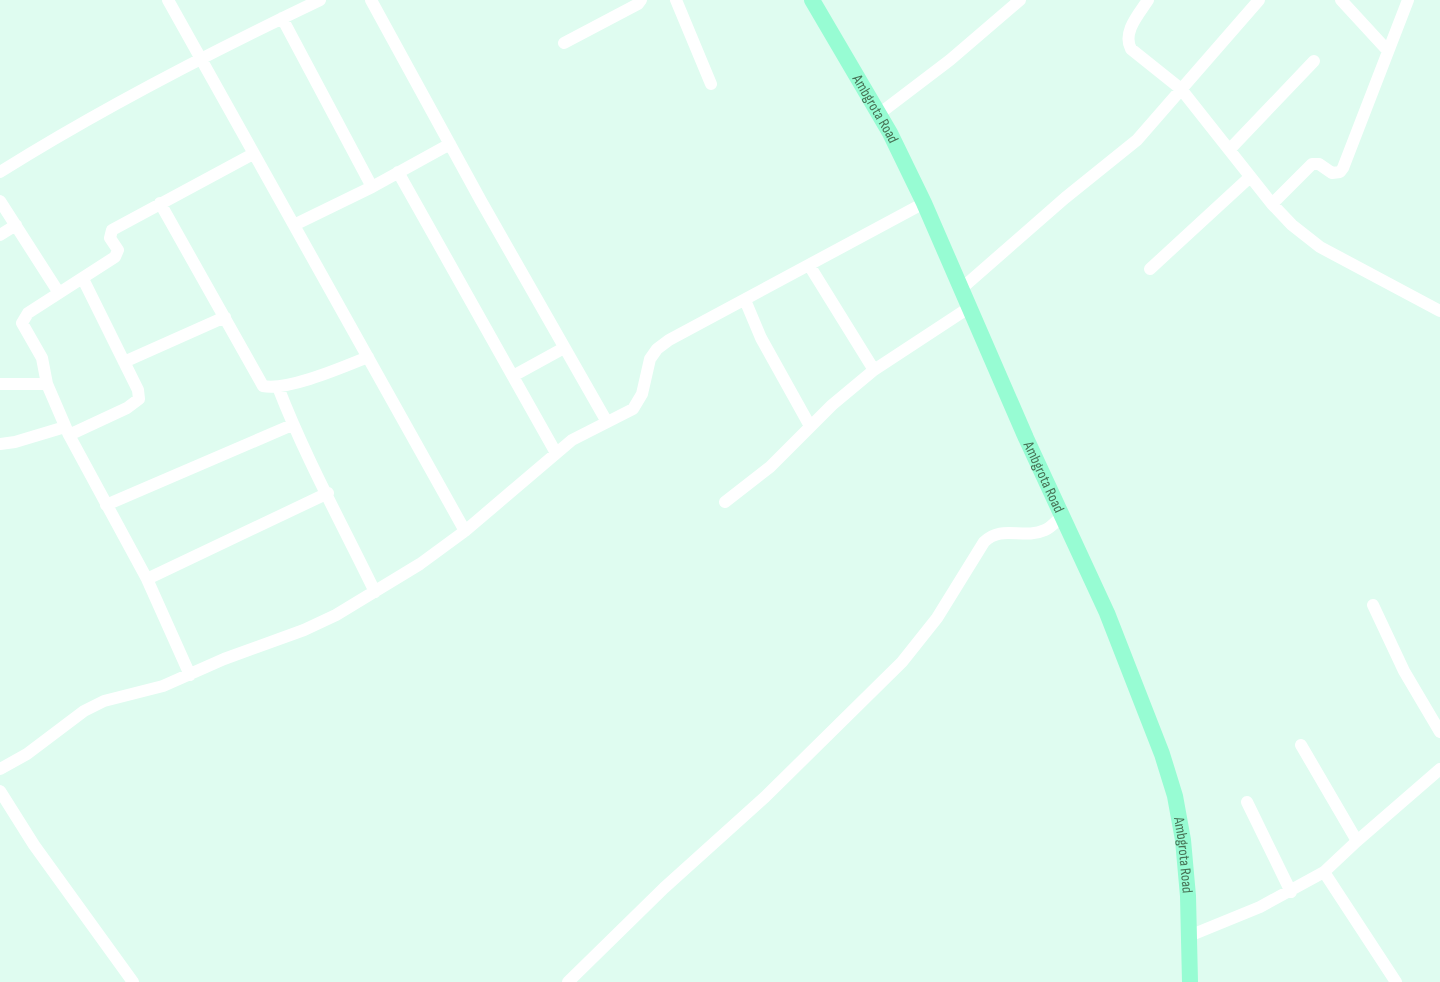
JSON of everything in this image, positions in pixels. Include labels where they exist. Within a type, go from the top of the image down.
[{"type":"main road","name":"Ambgrota Road","points":[[817,2],[879,114],[924,203],[1107,613],[1172,782],[1179,812],[1184,849],[1190,982]]},
{"type":"street","points":[[168,0],[465,531]]},
{"type":"street","points":[[0,172],[64,134],[200,60],[320,0]]},
{"type":"street","points":[[371,0],[607,422]]},
{"type":"street","points":[[564,43],[638,4],[641,0]]},
{"type":"street","points":[[676,0],[711,84]]},
{"type":"street","points":[[879,114],[950,60],[1020,0]]},
{"type":"street","points":[[1148,0],[1129,30],[1128,43],[1131,49],[1180,89],[1230,149],[1272,204],[1292,225],[1320,246],[1440,311]]},
{"type":"street","points":[[961,288],[1061,201],[1137,140],[1259,0]]},
{"type":"street","points":[[1341,0],[1388,51]]},
{"type":"street","points":[[1272,204],[1312,164],[1319,164],[1332,173],[1340,172],[1408,0]]},
{"type":"street","points":[[282,18],[372,187]]},
{"type":"street","points":[[1230,149],[1314,61]]},
{"type":"street","points":[[294,224],[372,187],[450,144]]},
{"type":"street","points":[[190,675],[146,580],[67,431],[47,384],[42,358],[22,323],[28,313],[118,254],[116,246],[110,238],[112,230],[253,154]]},
{"type":"street","points":[[398,172],[556,453]]},
{"type":"street","points":[[1150,269],[1250,177]]},
{"type":"street","points":[[0,201],[59,294]]},
{"type":"street","points":[[160,203],[225,317],[258,382],[262,386],[278,387],[340,368],[368,357]]},
{"type":"street","points":[[0,768],[27,754],[84,711],[104,701],[163,686],[224,659],[304,630],[336,616],[420,564],[465,531],[516,490],[572,440],[625,415],[638,403],[650,359],[657,349],[669,340],[924,203]]},
{"type":"street","points":[[0,236],[16,225]]},
{"type":"street","points":[[808,265],[874,370]]},
{"type":"street","points":[[0,444],[67,431],[135,404],[139,399],[138,390],[83,278]]},
{"type":"street","points":[[745,300],[761,338],[810,426]]},
{"type":"street","points":[[725,502],[770,467],[832,405],[874,370],[970,307]]},
{"type":"street","points":[[124,362],[225,317]]},
{"type":"street","points":[[513,376],[564,348]]},
{"type":"street","points":[[0,384],[47,384]]},
{"type":"street","points":[[278,387],[292,425],[328,493],[375,592]]},
{"type":"street","points":[[106,506],[292,425]]},
{"type":"street","points":[[146,580],[328,493]]},
{"type":"street","points":[[568,982],[664,888],[765,797],[902,662],[937,618],[984,542],[996,533],[1027,534],[1046,530],[1062,515]]},
{"type":"street","points":[[1373,606],[1404,671],[1440,732]]},
{"type":"street","points":[[1301,745],[1356,841]]},
{"type":"street","points":[[1189,936],[1291,892],[1324,872],[1356,841],[1440,769]]},
{"type":"street","points":[[0,791],[40,852],[133,982]]},
{"type":"street","points":[[1247,802],[1291,892]]},
{"type":"street","points":[[1324,872],[1396,982]]}]
